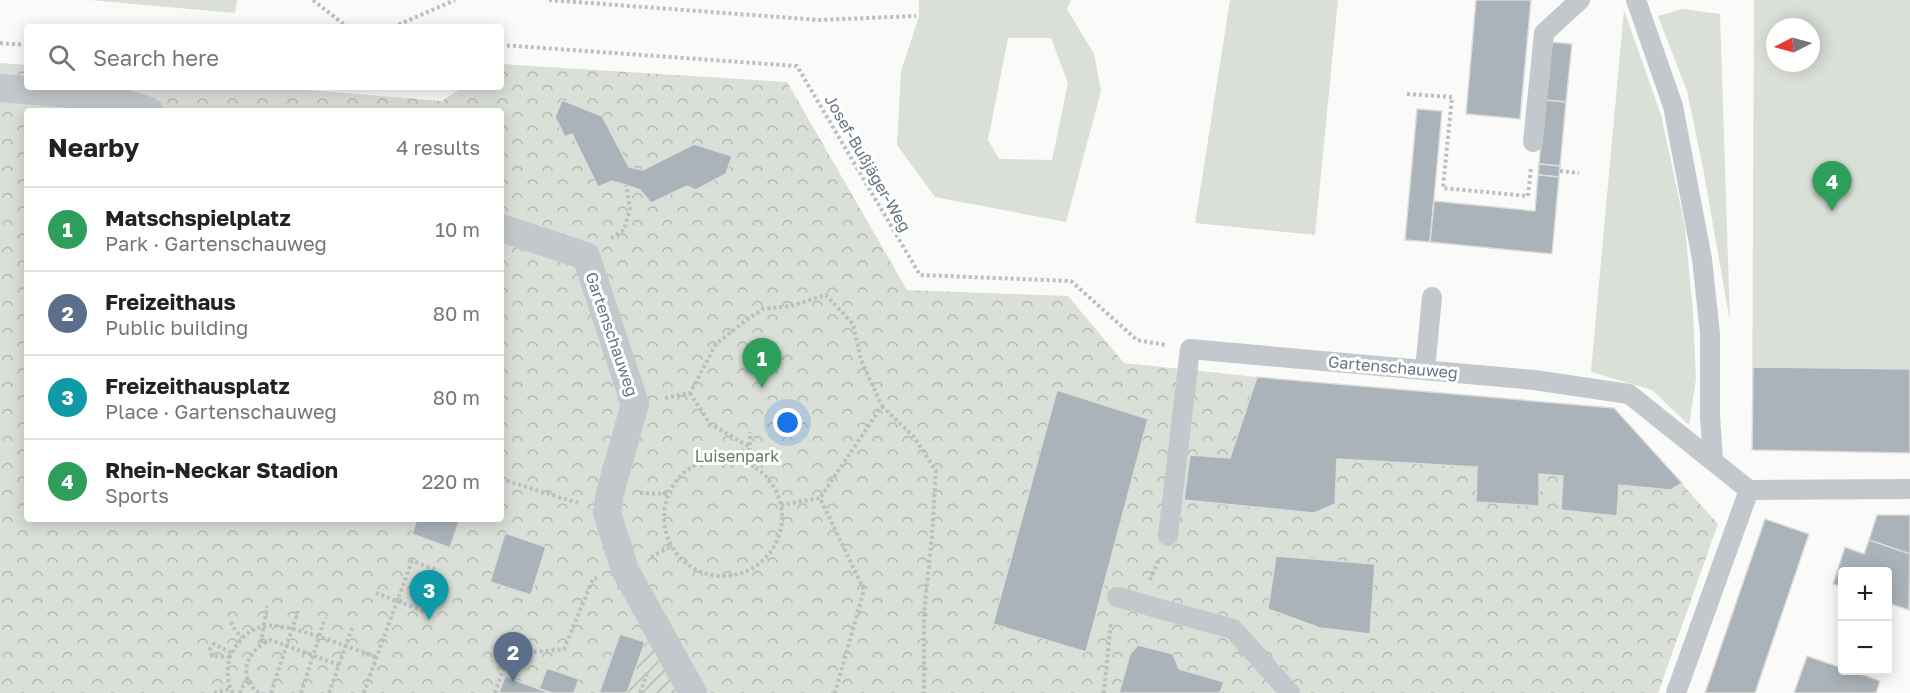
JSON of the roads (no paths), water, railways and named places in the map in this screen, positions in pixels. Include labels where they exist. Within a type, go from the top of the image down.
[{"type":"street","points":[[0,88],[107,97],[140,108]]},
{"type":"street","name":"Gartenschauweg","points":[[504,229],[585,256],[635,404],[610,493],[607,513],[625,570],[693,693]]},
{"type":"lane","points":[[1533,142],[1544,33],[1580,0]]},
{"type":"lane","points":[[1636,0],[1673,106],[1702,259],[1710,334],[1710,416],[1713,460]]},
{"type":"lane","points":[[1425,370],[1432,297]]},
{"type":"lane","name":"Gartenschauweg","points":[[1168,536],[1190,349],[1534,381],[1629,394],[1749,490]]},
{"type":"lane","points":[[1676,693],[1749,490],[1910,489]]},
{"type":"lane","points":[[1117,597],[1233,629],[1290,693]]},
{"type":"place","name":"Rhein-Neckar Stadion","points":[[1832,211]]},
{"type":"place","name":"Matschspielplatz","points":[[762,388]]},
{"type":"place","name":"Freizeithausplatz","points":[[429,620]]},
{"type":"place","name":"Freizeithaus","points":[[513,682]]},
{"type":"park label","name":"Luisenpark","points":[[737,456]]}]
